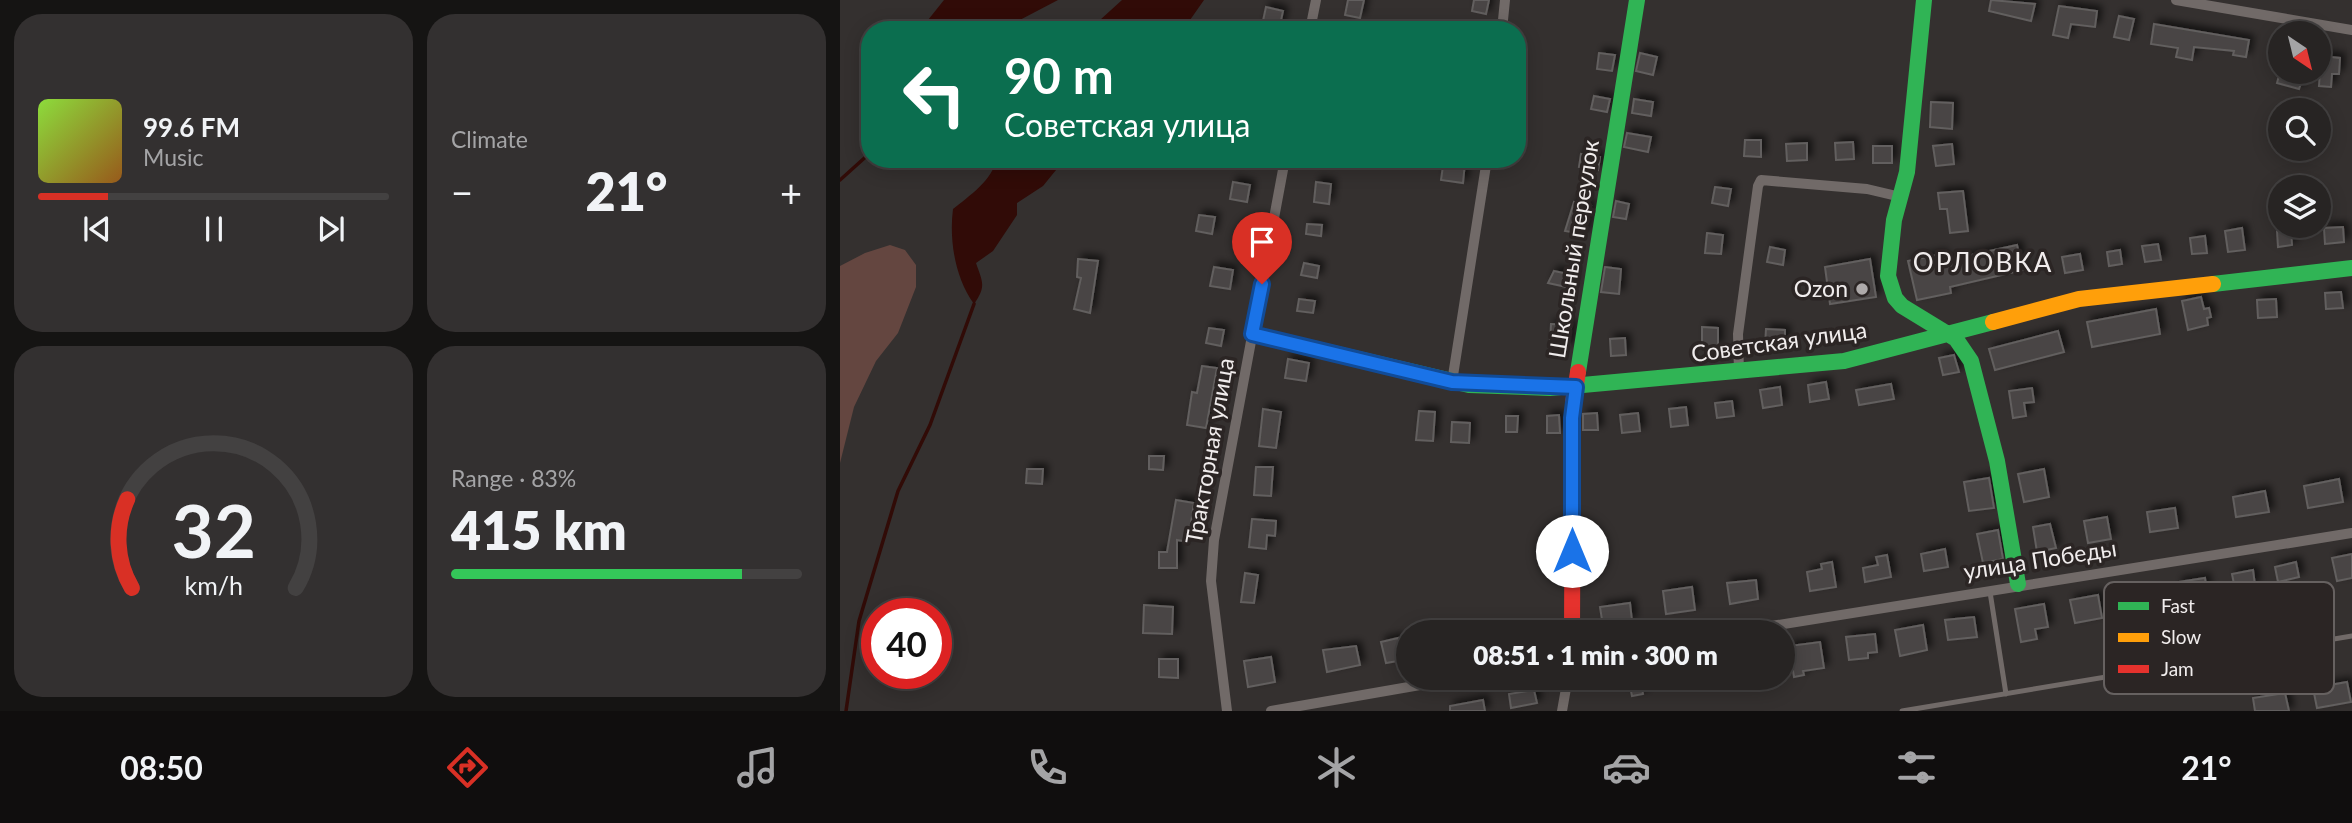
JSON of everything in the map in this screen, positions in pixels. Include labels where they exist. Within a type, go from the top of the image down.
[{"type":"street","points":[[1312,21],[1316,0]]},
{"type":"street","points":[[1503,21],[1505,0]]},
{"type":"street","name":"Школьный переулок","points":[[1572,620],[1572,418],[1637,0]]},
{"type":"street","points":[[1924,0],[1907,172],[1888,260],[1890,287],[1902,306],[1962,344],[1971,361],[1997,461],[2018,584]]},
{"type":"street","points":[[2176,0],[2352,30]]},
{"type":"street","name":"Тракторная улица","points":[[1227,711],[1211,581],[1212,561],[1284,168]]},
{"type":"street","points":[[1452,382],[1486,168]]},
{"type":"street","points":[[1739,373],[1738,334],[1761,180],[1768,178],[1867,189],[1901,197]]},
{"type":"street","name":"Советская улица","points":[[1252,334],[1452,382],[1576,387],[1844,361],[2079,299],[2352,268]]},
{"type":"street","name":"улица Победы","points":[[1795,622],[2018,584],[2352,533]]},
{"type":"street","points":[[1272,711],[1396,689]]},
{"type":"street","points":[[1562,711],[1566,690]]},
{"type":"lane","points":[[1990,589],[2007,694]]},
{"type":"lane","points":[[2334,639],[2352,636]]},
{"type":"lane","points":[[1902,711],[2104,678]]},
{"type":"shaded area","points":[[944,0],[1058,0],[1018,21],[927,21]]},
{"type":"shaded area","points":[[1122,0],[1204,0],[1189,21],[1098,21]]},
{"type":"shaded area","points":[[993,168],[1058,168],[1043,186],[1017,203],[1017,215],[993,251],[976,263],[982,288],[974,304],[962,283],[955,258],[953,209],[991,174]]},
{"type":"shaded area","points":[[890,245],[905,250],[916,265],[916,287],[898,333],[876,361],[854,407],[840,463],[840,266],[865,253]]},
{"type":"building","points":[[1348,0],[1364,0],[1360,18],[1345,15]]},
{"type":"building","points":[[1474,0],[1489,0],[1486,14],[1472,11]]},
{"type":"building","points":[[1991,0],[2035,4],[2031,21],[1989,11]]},
{"type":"building","points":[[2059,6],[2097,11],[2095,27],[2071,24],[2068,38],[2053,35]]},
{"type":"building","points":[[1266,7],[1283,11],[1281,21],[1263,21]]},
{"type":"building","points":[[2119,16],[2134,19],[2129,40],[2114,37]]},
{"type":"building","points":[[2154,24],[2249,40],[2246,57],[2233,55],[2234,51],[2194,47],[2192,60],[2176,57],[2178,48],[2151,44]]},
{"type":"building","points":[[1599,53],[1615,55],[1612,71],[1597,69]]},
{"type":"building","points":[[1640,53],[1657,57],[1653,75],[1636,71]]},
{"type":"building","points":[[2331,57],[2340,58],[2339,74],[2332,74],[2331,87],[2319,86],[2331,84]]},
{"type":"building","points":[[2281,84],[2301,84],[2299,89]]},
{"type":"building","points":[[1594,96],[1610,99],[1607,112],[1591,109]]},
{"type":"building","points":[[1634,99],[1653,102],[1651,116],[1632,113]]},
{"type":"building","points":[[1931,102],[1953,103],[1952,129],[1930,127]]},
{"type":"building","points":[[1627,133],[1651,137],[1648,152],[1624,147]]},
{"type":"building","points":[[1745,140],[1761,140],[1761,157],[1744,156]]},
{"type":"building","points":[[1853,142],[1854,159],[1836,160],[1835,143]]},
{"type":"building","points":[[1807,143],[1807,160],[1787,161],[1786,144]]},
{"type":"building","points":[[1952,144],[1954,164],[1936,166],[1933,146]]},
{"type":"building","points":[[1873,146],[1892,146],[1892,163],[1873,163]]},
{"type":"building","points":[[1581,154],[1600,157],[1598,170],[1579,167]]},
{"type":"building","points":[[1443,168],[1464,168],[1463,183],[1441,180]]},
{"type":"building","points":[[1233,182],[1250,185],[1247,202],[1230,199]]},
{"type":"building","points":[[1316,182],[1331,184],[1329,204],[1314,202]]},
{"type":"building","points":[[1715,187],[1731,189],[1728,206],[1712,203]]},
{"type":"building","points":[[1963,191],[1968,231],[1950,233],[1947,209],[1940,209],[1938,193]]},
{"type":"building","points":[[1616,201],[1629,204],[1626,219],[1613,217]]},
{"type":"building","points":[[1574,202],[1591,206],[1584,234],[1565,231]]},
{"type":"building","points":[[1199,215],[1215,217],[1212,234],[1196,231]]},
{"type":"building","points":[[1307,224],[1322,225],[1321,236],[1306,234]]},
{"type":"building","points":[[2343,227],[2344,242],[2325,244],[2325,238],[2331,238],[2331,228]]},
{"type":"building","points":[[2242,228],[2245,250],[2228,252],[2225,231]]},
{"type":"building","points":[[1707,233],[1723,235],[1721,254],[1705,253]]},
{"type":"building","points":[[2205,236],[2207,253],[2192,254],[2190,238]]},
{"type":"building","points":[[2277,238],[2292,238],[2292,245],[2278,247]]},
{"type":"building","points":[[2158,244],[2161,260],[2145,262],[2142,246]]},
{"type":"building","points":[[2017,245],[2023,270],[1950,287],[1951,293],[1917,300],[1908,261],[1942,254],[1944,261]]},
{"type":"building","points":[[1770,247],[1785,250],[1783,265],[1767,262]]},
{"type":"building","points":[[2120,250],[2122,264],[2109,266],[2107,252]]},
{"type":"building","points":[[2080,254],[2083,270],[2065,273],[2062,257]]},
{"type":"building","points":[[1078,259],[1098,261],[1090,313],[1074,309],[1081,278],[1077,277]]},
{"type":"building","points":[[1870,259],[1876,297],[1830,304],[1825,267]]},
{"type":"building","points":[[1304,263],[1319,266],[1317,278],[1301,275]]},
{"type":"building","points":[[1214,267],[1233,270],[1230,289],[1210,286]]},
{"type":"building","points":[[1605,267],[1621,269],[1619,294],[1601,292]]},
{"type":"building","points":[[1554,271],[1573,275],[1571,288],[1548,283]]},
{"type":"building","points":[[2341,292],[2343,308],[2326,309],[2325,293]]},
{"type":"building","points":[[2201,297],[2204,309],[2209,308],[2211,317],[2207,318],[2208,325],[2188,330],[2182,301]]},
{"type":"building","points":[[1299,299],[1315,301],[1313,313],[1297,311]]},
{"type":"building","points":[[2276,299],[2277,317],[2258,318],[2257,300]]},
{"type":"building","points":[[2156,309],[2160,334],[2092,347],[2087,322]]},
{"type":"building","points":[[1551,324],[1571,325],[1569,347],[1550,346]]},
{"type":"building","points":[[1702,327],[1718,328],[1718,346],[1702,346]]},
{"type":"building","points":[[1209,328],[1224,330],[1221,346],[1206,343]]},
{"type":"building","points":[[1766,329],[1785,330],[1785,348],[1765,347]]},
{"type":"building","points":[[2058,331],[2064,352],[1995,370],[1989,349]]},
{"type":"building","points":[[1625,338],[1626,355],[1611,356],[1610,339]]},
{"type":"building","points":[[1954,355],[1959,372],[1943,375],[1939,358]]},
{"type":"building","points":[[1288,359],[1309,363],[1306,381],[1285,378]]},
{"type":"building","points":[[1202,366],[1217,368],[1206,428],[1187,425],[1192,392],[1197,393]]},
{"type":"building","points":[[1826,382],[1829,399],[1810,402],[1808,385]]},
{"type":"building","points":[[1891,384],[1894,399],[1859,405],[1856,390]]},
{"type":"building","points":[[1780,387],[1782,405],[1763,408],[1760,390]]},
{"type":"building","points":[[2032,388],[2034,402],[2024,403],[2026,416],[2013,418],[2009,391]]},
{"type":"building","points":[[1732,401],[1734,416],[1717,418],[1715,403]]},
{"type":"building","points":[[1686,407],[1688,425],[1671,427],[1669,409]]},
{"type":"building","points":[[1263,409],[1281,412],[1276,448],[1259,446]]},
{"type":"building","points":[[1419,411],[1435,412],[1433,441],[1416,440]]},
{"type":"building","points":[[1597,413],[1598,430],[1583,430],[1583,414]]},
{"type":"building","points":[[1638,413],[1640,431],[1622,433],[1620,415]]},
{"type":"building","points":[[1559,415],[1560,433],[1547,433],[1547,416]]},
{"type":"building","points":[[1506,416],[1518,416],[1517,432],[1506,432]]},
{"type":"building","points":[[1452,422],[1470,423],[1469,443],[1451,442]]},
{"type":"building","points":[[1149,456],[1164,456],[1163,470],[1149,469]]},
{"type":"building","points":[[1256,467],[1273,467],[1271,496],[1254,495]]},
{"type":"building","points":[[1027,469],[1043,469],[1042,484],[1026,483]]},
{"type":"building","points":[[2044,469],[2049,497],[2024,502],[2018,474]]},
{"type":"building","points":[[1989,478],[1994,508],[1969,511],[1964,482]]},
{"type":"building","points":[[2339,479],[2343,502],[2308,508],[2304,486]]},
{"type":"building","points":[[2265,491],[2269,512],[2236,517],[2233,497]]},
{"type":"building","points":[[1176,500],[1194,503],[1188,542],[1177,540],[1177,568],[1159,568],[1159,552],[1167,552]]},
{"type":"building","points":[[2175,508],[2178,528],[2150,532],[2147,512]]},
{"type":"building","points":[[2107,517],[2111,539],[2088,543],[2084,521]]},
{"type":"building","points":[[1252,519],[1276,521],[1275,536],[1267,535],[1266,549],[1249,547]]},
{"type":"building","points":[[2050,524],[2056,548],[2037,552],[2033,527]]},
{"type":"building","points":[[1998,530],[2003,559],[1983,563],[1977,534]]},
{"type":"building","points":[[1945,549],[1948,567],[1924,571],[1921,554]]},
{"type":"building","points":[[2352,554],[2352,578],[2337,581],[2332,558]]},
{"type":"building","points":[[1887,555],[1891,577],[1865,582],[1863,568],[1878,565],[1876,557]]},
{"type":"building","points":[[1832,562],[1836,587],[1810,591],[1807,572],[1822,569],[1821,564]]},
{"type":"building","points":[[2296,562],[2299,577],[2278,582],[2275,567]]},
{"type":"building","points":[[2253,570],[2255,582],[2234,582],[2232,574]]},
{"type":"building","points":[[1245,573],[1258,575],[1254,603],[1241,602]]},
{"type":"building","points":[[2205,578],[2206,582],[2178,582]]},
{"type":"building","points":[[1756,580],[1758,599],[1730,604],[1727,583]]},
{"type":"building","points":[[1692,587],[1695,610],[1666,614],[1663,591]]},
{"type":"building","points":[[2098,595],[2102,618],[2075,623],[2070,600]]},
{"type":"building","points":[[1630,603],[1632,620],[1602,620],[1600,607]]},
{"type":"building","points":[[2044,604],[2048,627],[2035,629],[2037,639],[2021,642],[2015,609]]},
{"type":"building","points":[[1144,605],[1173,607],[1172,634],[1143,633]]},
{"type":"building","points":[[1974,617],[1977,637],[1948,640],[1945,620]]},
{"type":"building","points":[[1923,625],[1927,650],[1900,656],[1895,630]]},
{"type":"building","points":[[1875,634],[1877,652],[1868,653],[1868,658],[1849,660],[1846,637]]},
{"type":"building","points":[[1396,638],[1396,661],[1386,663],[1381,642]]},
{"type":"building","points":[[1820,642],[1824,668],[1803,671],[1804,675],[1795,677],[1795,645]]},
{"type":"building","points":[[1356,646],[1360,665],[1327,672],[1323,650]]},
{"type":"building","points":[[1271,657],[1275,682],[1248,687],[1244,661]]},
{"type":"building","points":[[1159,659],[1178,659],[1178,678],[1159,677]]},
{"type":"building","points":[[2347,682],[2351,702],[2317,708],[2314,694],[2334,694],[2334,684]]},
{"type":"building","points":[[1534,690],[1537,703],[1511,708],[1509,694]]},
{"type":"building","points":[[1626,690],[1642,690],[1643,694],[1632,696],[1631,691]]},
{"type":"building","points":[[2285,694],[2289,711],[2255,711],[2253,698]]},
{"type":"building","points":[[1483,700],[1485,711],[1450,711],[1450,706]]},
{"type":"waterway","points":[[840,180],[861,161]]},
{"type":"waterway","points":[[846,711],[859,621],[898,491],[930,425],[974,304]]},
{"type":"traffic: fast","points":[[1578,372],[1637,0]]},
{"type":"traffic: fast","points":[[1924,0],[1907,172],[1894,220],[1888,276],[1895,298],[1902,306],[1956,339],[1971,361],[1997,461],[2018,584]]},
{"type":"traffic: fast","points":[[2213,284],[2352,268]]},
{"type":"traffic: fast","points":[[1252,334],[1469,385],[1550,388],[1844,361],[1993,322]]},
{"type":"traffic: slow","points":[[1993,322],[2079,299],[2213,284]]},
{"type":"traffic: jam","points":[[1572,620],[1573,403],[1578,372]]},
{"type":"place","name":"Ozon","points":[[1862,289]]},
{"type":"district","name":"ОРЛОВКА","points":[[1983,263]]},
{"type":"route","points":[[1262,284],[1252,334],[1452,382],[1523,387],[1576,387],[1572,418],[1572,551]]}]
